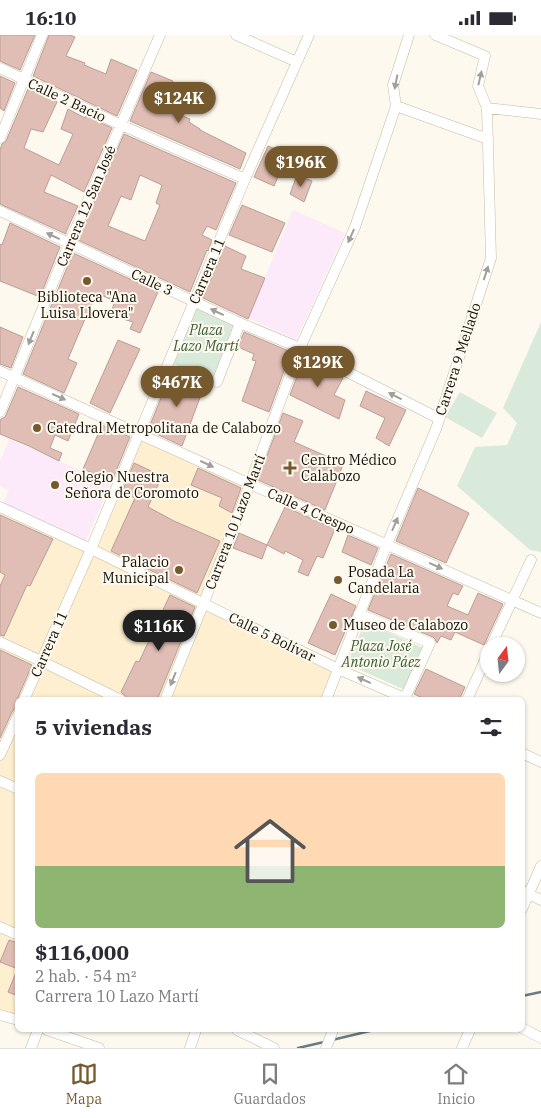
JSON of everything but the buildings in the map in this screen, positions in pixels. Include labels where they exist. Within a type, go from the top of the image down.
[{"type":"street","points":[[0,138],[42,35]]},
{"type":"street","name":"Carrera 12 San José","points":[[0,412],[69,244],[160,35]]},
{"type":"street","points":[[236,35],[297,62]]},
{"type":"street","name":"Carrera 11","points":[[25,697],[91,549],[245,179],[309,35]]},
{"type":"street","name":"Carrera 10 Lazo Martí","points":[[166,697],[250,484],[300,347],[355,227],[396,106],[393,85],[409,35]]},
{"type":"street","name":"Carrera 9 Mellado","points":[[327,697],[387,544],[436,429],[491,258],[487,108],[478,86],[485,56],[435,35]]},
{"type":"street","name":"Calle 2 Bacio","points":[[0,68],[121,125],[245,179]]},
{"type":"street","points":[[396,106],[488,139]]},
{"type":"street","points":[[487,108],[541,114]]},
{"type":"street","name":"Calle 3","points":[[0,211],[240,323],[300,347],[438,418]]},
{"type":"street","points":[[217,382],[240,323]]},
{"type":"street","name":"Calle 4 Crespo","points":[[0,371],[541,613]]},
{"type":"street","name":"Calle 5 Bolívar","points":[[0,507],[338,669],[402,697]]},
{"type":"street","points":[[495,637],[530,560]]},
{"type":"street","points":[[359,614],[430,643],[408,697]]},
{"type":"street","points":[[0,642],[115,697]]},
{"type":"street","points":[[468,697],[480,671]]},
{"type":"street","points":[[0,755],[15,722]]},
{"type":"street","points":[[525,754],[541,762]]},
{"type":"street","points":[[0,781],[15,788]]},
{"type":"street","points":[[541,866],[526,893],[541,900]]},
{"type":"street","points":[[0,927],[15,934]]},
{"type":"street","points":[[0,1015],[15,1019]]},
{"type":"street","points":[[525,1030],[541,1038]]},
{"type":"street","points":[[31,1048],[37,1032]]},
{"type":"street","points":[[53,1032],[100,1048]]},
{"type":"street","points":[[190,1048],[195,1032]]},
{"type":"street","points":[[241,1032],[274,1048]]},
{"type":"street","points":[[326,1048],[332,1032]]},
{"type":"street","points":[[462,1048],[469,1032]]},
{"type":"shaded area","points":[[293,210],[345,233],[296,340],[248,318]]},
{"type":"shaded area","name":"Colegio Nuestra Señora de Coromoto","points":[[10,439],[111,484],[85,542],[3,504],[9,490],[0,486],[0,461]]},
{"type":"shaded area","points":[[141,439],[245,484],[199,606],[333,669],[321,697],[15,697],[15,1018],[0,1014],[0,511],[89,551]]},
{"type":"green space","name":"Plaza Lazo Martí","points":[[196,306],[236,324],[212,382],[172,363]]},
{"type":"green space","points":[[541,322],[541,552],[530,550],[457,486],[475,447],[507,445],[517,423],[503,408]]},
{"type":"green space","points":[[460,392],[497,413],[482,438],[445,417]]},
{"type":"green space","name":"Plaza José Antonio Páez","points":[[365,622],[423,648],[405,690],[347,664]]},
{"type":"waterway","points":[[525,995],[541,992]]},
{"type":"waterway","points":[[332,1040],[366,1032]]},
{"type":"waterway","points":[[298,1048],[324,1042]]},
{"type":"place","name":"Biblioteca \"Ana Luisa Llovera\"","points":[[87,281]]},
{"type":"place","name":"Catedral Metropolitana de Calabozo","points":[[37,428]]},
{"type":"place","name":"Centro Médico Calabozo","points":[[290,468]]},
{"type":"place","name":"Colegio Nuestra Señora de Coromoto","points":[[55,485]]},
{"type":"place","name":"Palacio Municipal","points":[[179,570]]},
{"type":"place","name":"Posada La Candelaria","points":[[338,580]]},
{"type":"place","name":"Museo de Calabozo","points":[[333,625]]}]
